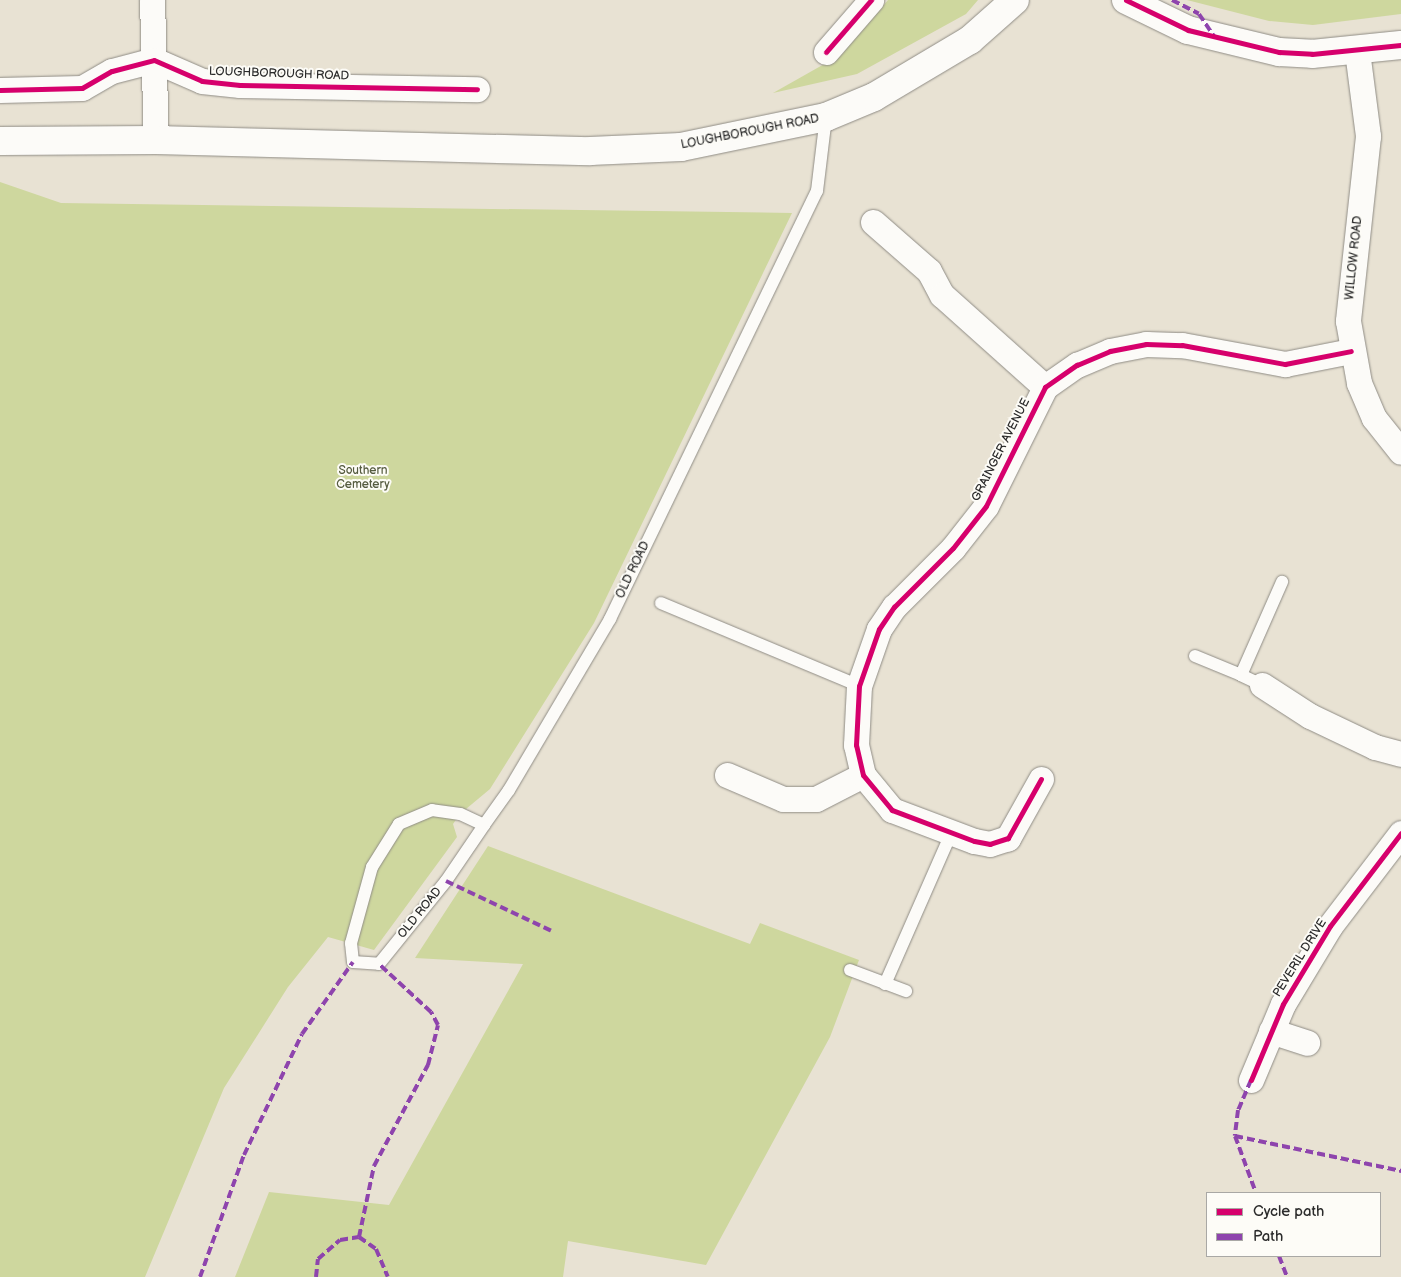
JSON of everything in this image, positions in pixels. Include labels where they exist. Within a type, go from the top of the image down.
[{"type":"main road","name":"LOUGHBOROUGH ROAD","points":[[0,141],[156,140],[590,151],[681,147],[826,117],[874,97],[970,40],[1015,0]]},
{"type":"main road","points":[[1126,0],[1215,38],[1288,52],[1357,51],[1401,45]]},
{"type":"street","points":[[152,0],[156,140]]},
{"type":"street","points":[[826,52],[870,0]]},
{"type":"street","name":"WILLOW ROAD","points":[[1357,51],[1368,136],[1348,313],[1351,350],[1374,418],[1401,452]]},
{"type":"street","points":[[0,90],[82,88],[112,71],[154,60]]},
{"type":"street","name":"LOUGHBOROUGH ROAD","points":[[154,60],[202,81],[240,85],[477,89]]},
{"type":"street","points":[[873,222],[929,271],[942,295],[1045,387]]},
{"type":"street","name":"GRAINGER AVENUE","points":[[1041,779],[1008,838],[990,844],[951,834],[892,810],[863,775],[856,745],[859,686],[868,653],[894,607],[953,548],[986,506],[1045,387],[1076,365],[1110,351],[1146,344],[1182,345],[1285,364],[1351,350]]},
{"type":"street","points":[[1252,680],[1310,716],[1375,747],[1401,754]]},
{"type":"street","points":[[728,774],[784,799],[816,799],[863,775]]},
{"type":"street","name":"PEVERIL DRIVE","points":[[1251,1080],[1271,1031],[1330,926],[1401,833]]},
{"type":"street","points":[[1271,1031],[1308,1044]]},
{"type":"lane","name":"OLD ROAD","points":[[484,825],[460,814],[432,810],[398,824],[372,867],[351,943],[353,962],[379,964],[484,825],[610,619],[817,191],[826,117]]},
{"type":"lane","points":[[1195,656],[1252,680],[1282,582]]},
{"type":"lane","points":[[661,603],[859,686]]},
{"type":"lane","points":[[885,984],[951,834]]},
{"type":"lane","points":[[850,970],[906,991]]},
{"type":"green space","points":[[888,0],[978,0],[966,14],[857,74],[773,93],[842,54]]},
{"type":"green space","points":[[1187,0],[1401,0],[1401,14],[1313,25],[1269,21]]},
{"type":"green space","name":"Southern Cemetery","points":[[0,182],[61,203],[792,213],[594,623],[490,789],[460,814],[453,824],[457,837],[374,950],[328,937],[288,987],[224,1088],[145,1277],[0,1277]]},
{"type":"green space","points":[[488,846],[750,944],[760,923],[859,960],[830,1037],[706,1265],[568,1241],[563,1277],[235,1277],[269,1192],[389,1205],[523,964],[415,958]]},
{"type":"marked path","points":[[1172,0],[1199,14],[1214,36]]},
{"type":"marked path","points":[[446,881],[554,932]]},
{"type":"marked path","points":[[200,1277],[244,1155],[302,1034],[353,962]]},
{"type":"marked path","points":[[359,1237],[374,1166],[428,1065],[438,1025],[431,1012],[379,964]]},
{"type":"marked path","points":[[1251,1080],[1238,1110],[1235,1136],[1256,1192]]},
{"type":"marked path","points":[[1235,1136],[1401,1171]]},
{"type":"marked path","points":[[316,1277],[318,1259],[340,1240],[359,1237],[376,1249],[388,1277]]},
{"type":"marked path","points":[[1279,1257],[1287,1277]]},
{"type":"cycle path","points":[[826,52],[871,0]]},
{"type":"cycle path","points":[[1126,0],[1188,30],[1279,52],[1312,54],[1401,45]]},
{"type":"cycle path","points":[[0,90],[82,88],[112,71],[154,60],[202,81],[240,85],[477,89]]},
{"type":"cycle path","points":[[1041,779],[1008,838],[990,844],[974,841],[892,810],[863,775],[856,745],[859,686],[879,629],[894,607],[953,548],[986,506],[1045,387],[1077,365],[1110,351],[1146,344],[1182,345],[1285,364],[1351,351]]},
{"type":"cycle path","points":[[1251,1080],[1283,1004],[1330,926],[1401,833]]}]
